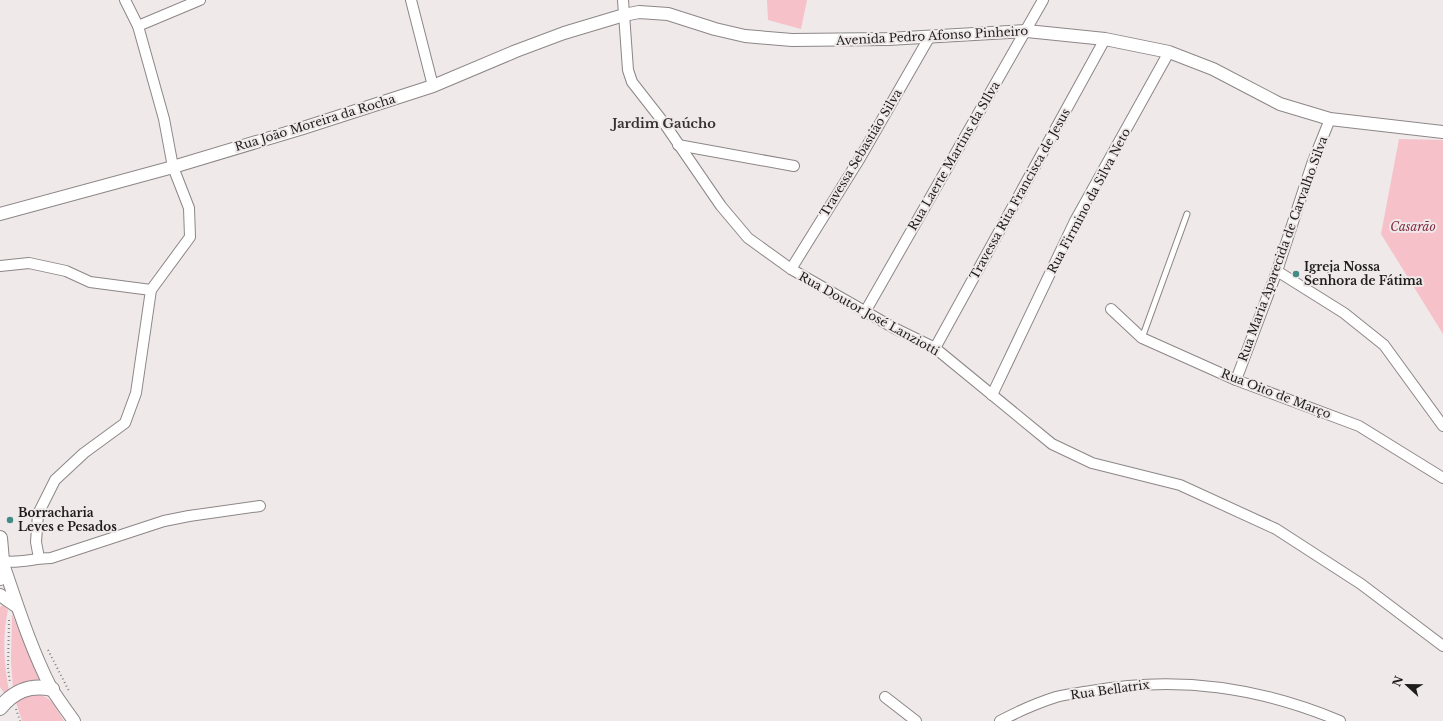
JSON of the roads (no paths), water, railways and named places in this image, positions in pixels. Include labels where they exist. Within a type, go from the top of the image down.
[{"type":"main road","points":[[0,538],[2,562],[0,578]]},
{"type":"main road","points":[[5,721],[0,708],[12,696],[27,688],[42,687],[52,689]]},
{"type":"street","points":[[39,558],[36,542],[38,514],[55,480],[84,453],[125,422],[136,393],[151,290],[190,237],[189,208],[173,167],[164,119],[138,26],[125,0]]},
{"type":"street","points":[[138,26],[200,0]]},
{"type":"street","points":[[411,0],[433,86]]},
{"type":"street","name":"Rua Doutor José Lanziotti","points":[[623,0],[628,70],[632,82],[664,123],[721,206],[748,238],[791,269],[865,312],[935,348],[1052,444],[1092,463],[1180,485],[1276,529],[1361,584],[1443,646]]},
{"type":"street","name":"Rua Laerte Martins da SIlva","points":[[865,312],[1027,31],[1043,0]]},
{"type":"street","name":"Avenida Pedro Afonso Pinheiro","points":[[624,15],[639,12],[668,14],[715,29],[745,36],[792,40],[888,39],[1027,31],[1105,39],[1169,52],[1213,69],[1280,104],[1330,118],[1443,132]]},
{"type":"street","name":"Rua João Moreira da Rocha","points":[[0,214],[173,167],[433,86],[564,33],[624,15]]},
{"type":"street","name":"Travessa Sebastião Silva","points":[[791,269],[860,158],[930,36]]},
{"type":"street","name":"Travessa Rita Francisca de Jesus","points":[[935,348],[1105,39]]},
{"type":"street","name":"Rua Firmino da Silva Neto","points":[[992,395],[1075,221],[1169,52]]},
{"type":"street","name":"Rua Maria Aparecida de Carvalho Silva","points":[[1236,380],[1277,271],[1312,164],[1330,118]]},
{"type":"street","points":[[678,145],[794,166]]},
{"type":"street","points":[[0,266],[29,263],[66,272],[90,282],[151,290]]},
{"type":"street","points":[[1277,271],[1344,313],[1384,345],[1443,426]]},
{"type":"street","name":"Rua Oito de Março","points":[[1110,309],[1142,338],[1236,380],[1358,426],[1443,478]]},
{"type":"street","points":[[74,721],[52,689],[30,642],[14,604],[2,562],[14,563],[39,558],[51,558],[137,529],[170,520],[260,506]]},
{"type":"street","points":[[0,595],[14,604]]},
{"type":"street","name":"Rua Bellatrix","points":[[1000,721],[1056,697],[1146,683],[1203,685],[1260,693],[1309,708],[1340,721]]},
{"type":"street","points":[[885,697],[916,721]]},
{"type":"lane","points":[[1142,338],[1187,214]]},
{"type":"place","name":"Igreja Nossa Senhora de Fátima","points":[[1296,274]]},
{"type":"place","name":"Borracharia Leves e Pesados","points":[[10,520]]},
{"type":"district","name":"Jardim Gaúcho","points":[[664,123]]},
{"type":"park label","name":"Casarão","points":[[1413,227]]}]
